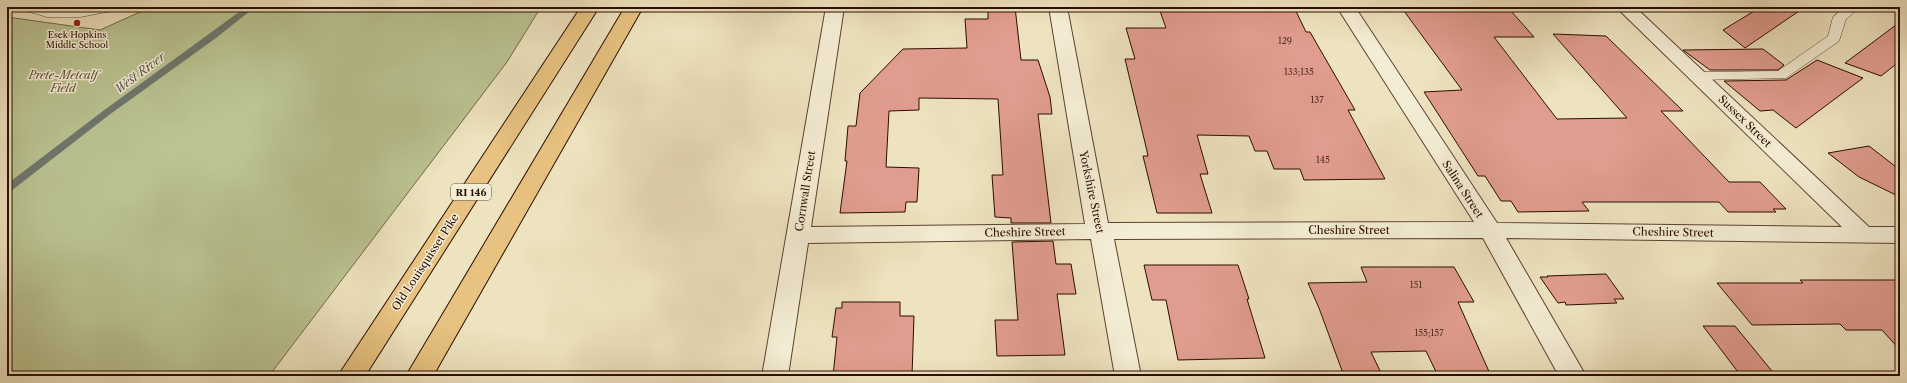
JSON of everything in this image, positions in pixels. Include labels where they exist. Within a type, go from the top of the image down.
[{"type":"highway","name":"Old Louisquisset Pike","points":[[351,376],[590,7]]},
{"type":"highway","points":[[419,376],[634,7]]},
{"type":"street","name":"Cornwall Street","points":[[775,376],[835,7]]},
{"type":"street","name":"Yorkshire Street","points":[[1058,7],[1098,231],[1102,238],[1128,376]]},
{"type":"street","name":"Salina Street","points":[[1346,7],[1490,230],[1573,376]]},
{"type":"street","name":"Sussex Street","points":[[1625,7],[1864,235]]},
{"type":"street","name":"Cheshire Street","points":[[798,235],[1098,231],[1490,230],[1900,235]]},
{"type":"lane","points":[[28,7],[47,14],[80,13],[112,7]]},
{"type":"lane","points":[[1698,76],[1781,75],[1834,38],[1840,17],[1854,7]]},
{"type":"green space","name":"Prete-Metcalf Field","points":[[151,7],[541,7],[507,62],[269,376],[7,376],[7,17],[100,30]]},
{"type":"building","points":[[988,7],[1015,7],[1021,60],[1038,60],[1050,97],[1052,114],[1038,114],[1051,223],[1011,223],[1011,218],[995,217],[992,175],[1003,175],[998,99],[919,98],[919,110],[889,111],[886,167],[919,168],[917,202],[906,202],[905,212],[840,213],[847,161],[845,161],[848,126],[856,126],[860,93],[903,49],[967,48],[965,19],[988,19]]},
{"type":"building","points":[[1187,7],[1294,7],[1306,32],[1310,32],[1355,110],[1348,110],[1385,179],[1304,180],[1300,169],[1274,169],[1267,151],[1255,151],[1249,136],[1197,135],[1208,174],[1200,174],[1212,213],[1157,213],[1143,156],[1148,156],[1147,151],[1125,59],[1135,59],[1126,28],[1166,28],[1160,11],[1187,11]]},
{"type":"building","points":[[1761,7],[1805,7],[1745,48],[1723,30]]},
{"type":"building","points":[[1404,11],[1511,11],[1534,37],[1494,37],[1557,119],[1627,118],[1553,34],[1606,36],[1683,111],[1661,111],[1729,182],[1760,182],[1786,209],[1773,209],[1776,212],[1728,212],[1719,202],[1582,202],[1589,211],[1518,212],[1511,201],[1501,201],[1485,176],[1478,176],[1424,92],[1462,90]]},
{"type":"building","points":[[1900,22],[1900,61],[1881,76],[1845,63]]},
{"type":"building","points":[[1763,49],[1784,65],[1778,70],[1710,70],[1683,50]]},
{"type":"building","points":[[1817,60],[1863,78],[1796,128],[1773,110],[1760,111],[1724,81],[1786,80]]},
{"type":"building","points":[[1869,146],[1900,170],[1900,197],[1859,177],[1828,153]]},
{"type":"building","points":[[1053,241],[1056,264],[1071,264],[1076,294],[1057,294],[1065,355],[997,356],[995,320],[1018,320],[1012,242]]},
{"type":"building","points":[[1144,265],[1238,265],[1265,358],[1178,360],[1166,300],[1152,300]]},
{"type":"building","points":[[1361,267],[1454,267],[1474,302],[1458,302],[1491,376],[1438,376],[1426,351],[1371,352],[1382,375],[1344,376],[1319,308],[1308,283],[1367,282]]},
{"type":"building","points":[[1606,274],[1624,299],[1614,299],[1617,303],[1566,305],[1565,302],[1558,303],[1540,277],[1548,277],[1547,276]]},
{"type":"building","points":[[1800,280],[1900,280],[1900,350],[1882,330],[1846,330],[1840,324],[1752,325],[1717,283],[1803,283]]},
{"type":"building","points":[[842,302],[900,302],[900,316],[914,316],[912,376],[833,376],[837,337],[832,337],[836,308],[842,308]]},
{"type":"building","points":[[1703,326],[1735,326],[1776,376],[1741,376]]},
{"type":"waterway","name":"West River","points":[[7,189],[106,113],[251,7]]},
{"type":"place","name":"Esek Hopkins Middle School","points":[[77,23]]}]
